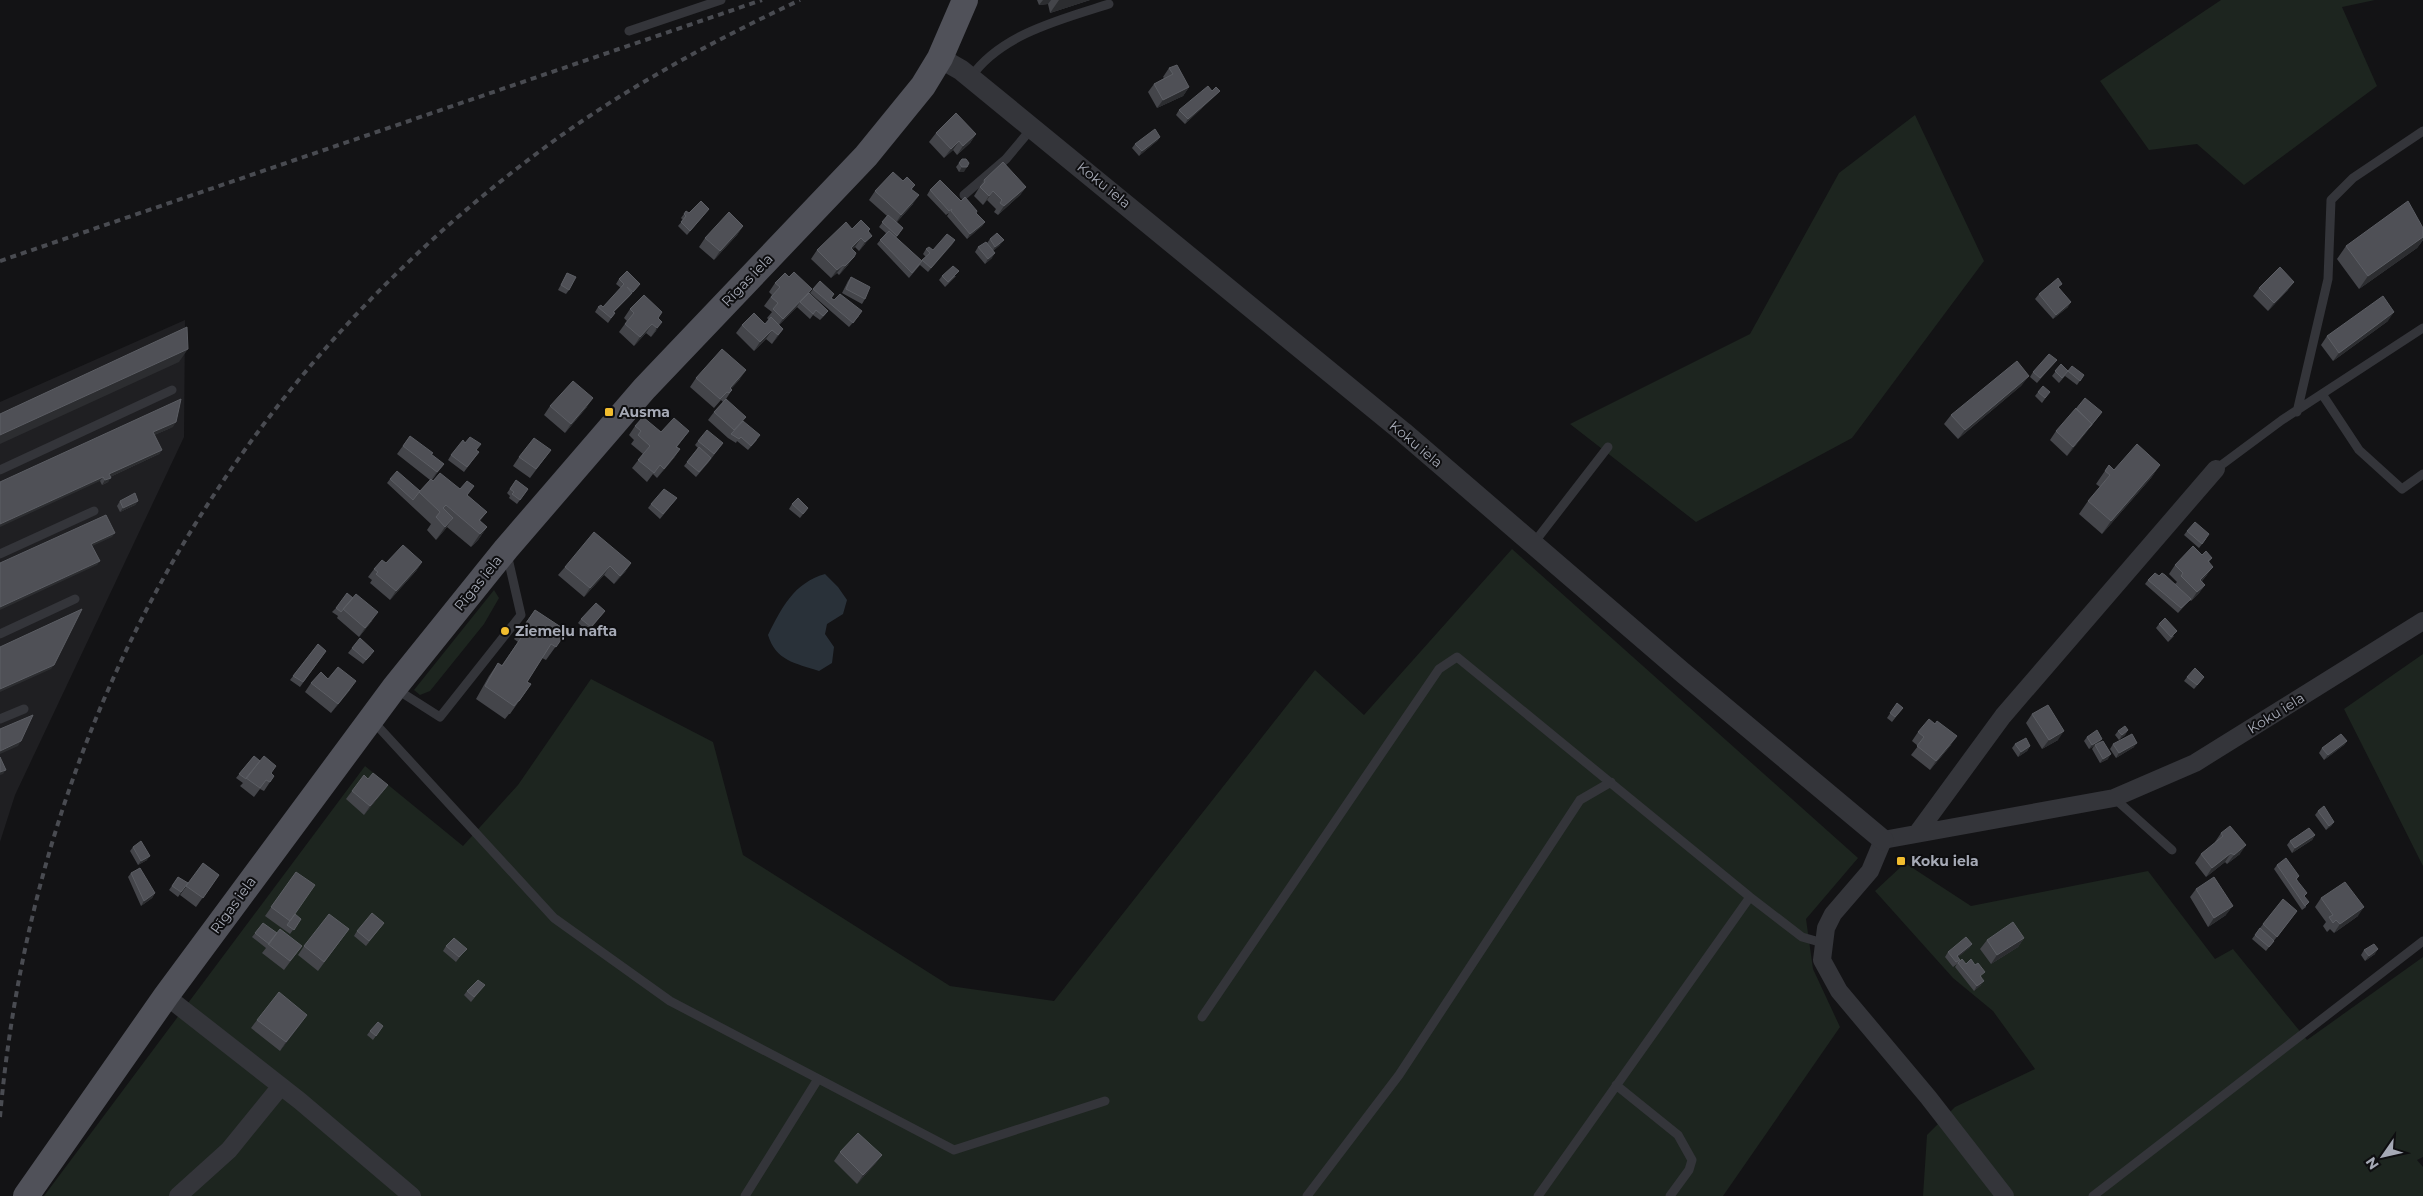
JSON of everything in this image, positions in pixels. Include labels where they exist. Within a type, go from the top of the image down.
[{"type":"main road","name":"Rīgas iela","points":[[26,1196],[166,996],[370,718],[506,549],[644,389],[866,156],[923,86],[940,58],[965,0]]},
{"type":"street","name":"Koku iela","points":[[940,58],[971,77],[1395,426],[1883,840],[1918,832],[2114,798],[2195,763],[2423,621]]},
{"type":"street","points":[[1918,832],[2002,716],[2216,469]]},
{"type":"street","points":[[1883,840],[1870,871],[1833,914],[1826,928],[1822,960],[1838,990],[1928,1097],[2005,1196]]},
{"type":"street","points":[[166,996],[281,1086],[412,1196]]},
{"type":"street","points":[[178,1196],[229,1150],[281,1086]]},
{"type":"lane","points":[[629,31],[721,0]]},
{"type":"lane","points":[[971,77],[980,64],[1024,35],[1053,22],[1109,4]]},
{"type":"lane","points":[[964,195],[1006,159],[1032,127]]},
{"type":"lane","points":[[2297,412],[2328,279],[2332,200],[2353,178],[2423,131]]},
{"type":"lane","points":[[2216,469],[2322,394],[2423,328]]},
{"type":"lane","points":[[0,470],[172,390]]},
{"type":"lane","points":[[2322,394],[2359,450],[2402,489],[2423,474]]},
{"type":"lane","points":[[1533,544],[1608,447]]},
{"type":"lane","points":[[0,554],[94,511]]},
{"type":"lane","points":[[394,688],[440,717],[520,615],[506,549]]},
{"type":"lane","points":[[0,634],[75,599]]},
{"type":"lane","points":[[1202,1017],[1439,669],[1457,657],[1750,898],[1802,937],[1823,943]]},
{"type":"lane","points":[[0,719],[24,709]]},
{"type":"lane","points":[[370,718],[554,918],[670,1001],[954,1150],[1105,1101]]},
{"type":"lane","points":[[1307,1196],[1399,1075],[1580,800],[1611,782]]},
{"type":"lane","points":[[2114,798],[2172,850]]},
{"type":"lane","points":[[1538,1196],[1750,898]]},
{"type":"lane","points":[[2093,1196],[2423,942]]},
{"type":"lane","points":[[745,1196],[818,1079]]},
{"type":"lane","points":[[1616,1085],[1678,1135],[1692,1160],[1689,1170],[1670,1196]]},
{"type":"shaded area","points":[[2221,0],[2375,0],[2342,7],[2377,86],[2244,185],[2197,144],[2149,150],[2100,81]]},
{"type":"shaded area","points":[[1915,115],[1984,261],[1852,438],[1696,522],[1570,424],[1750,334],[1839,173]]},
{"type":"shaded area","points":[[185,320],[184,437],[15,795],[0,842],[0,402]]},
{"type":"shaded area","points":[[1512,549],[1858,858],[1806,919],[1813,969],[1840,1027],[1723,1196],[44,1196],[365,766],[463,846],[518,785],[591,679],[713,742],[743,855],[950,986],[1054,1001],[1315,670],[1364,715]]},
{"type":"shaded area","points":[[825,574],[838,587],[847,600],[843,614],[827,624],[825,634],[834,647],[832,663],[819,671],[794,663],[781,656],[768,635],[790,597],[805,583]]},
{"type":"shaded area","points":[[494,590],[499,598],[484,624],[430,691],[420,695],[414,690]]},
{"type":"shaded area","points":[[2423,654],[2423,866],[2344,709]]},
{"type":"shaded area","points":[[1905,863],[1971,906],[2148,871],[2215,959],[2233,949],[2307,1040],[2423,957],[2423,1157],[2417,1160],[2423,1167],[2423,1196],[1923,1196],[1927,1135],[1955,1107],[2035,1069],[1993,1011],[1953,978],[1875,891]]},
{"type":"building","points":[[1177,65],[1189,87],[1163,100],[1154,84],[1173,74],[1169,68]]},
{"type":"building","points":[[1208,86],[1212,91],[1216,87],[1220,91],[1188,119],[1179,110]]},
{"type":"building","points":[[956,113],[976,134],[963,146],[959,141],[951,149],[936,133]]},
{"type":"building","points":[[1155,129],[1160,137],[1142,151],[1135,144]]},
{"type":"building","points":[[962,159],[966,159],[969,163],[967,167],[962,167],[959,163]]},
{"type":"building","points":[[1003,162],[1026,187],[1004,206],[1000,203],[1002,200],[993,191],[989,196],[980,187],[985,182],[984,180]]},
{"type":"building","points":[[893,172],[903,181],[907,177],[915,185],[911,189],[919,195],[901,215],[875,191]]},
{"type":"building","points":[[940,180],[961,201],[965,197],[985,222],[970,234],[951,211],[952,209],[949,211],[930,190]]},
{"type":"building","points":[[701,201],[709,209],[690,231],[681,222],[686,216],[684,214],[686,211],[689,213]]},
{"type":"building","points":[[2408,201],[2423,228],[2423,237],[2368,276],[2346,246]]},
{"type":"building","points":[[729,212],[743,226],[720,251],[705,238]]},
{"type":"building","points":[[888,215],[903,228],[897,236],[882,222]]},
{"type":"building","points":[[861,220],[870,229],[868,231],[872,236],[865,242],[861,238],[851,248],[856,253],[854,257],[845,266],[843,265],[837,270],[817,250],[846,222],[852,229]]},
{"type":"building","points":[[889,231],[922,261],[912,273],[880,240]]},
{"type":"building","points":[[997,233],[1004,240],[995,247],[990,239]]},
{"type":"building","points":[[947,234],[955,240],[931,268],[922,260],[930,253],[926,249],[929,247],[933,250]]},
{"type":"building","points":[[986,242],[995,253],[988,259],[978,247]]},
{"type":"building","points":[[953,266],[959,271],[948,282],[942,276]]},
{"type":"building","points":[[2280,267],[2294,282],[2274,303],[2259,288]]},
{"type":"building","points":[[627,271],[640,284],[633,292],[627,287],[632,293],[613,312],[615,313],[611,318],[598,307],[601,305],[603,307],[624,284],[619,279]]},
{"type":"building","points":[[794,272],[812,289],[783,319],[773,309],[778,303],[771,297],[780,287],[775,283],[785,273],[789,277]]},
{"type":"building","points":[[567,273],[576,277],[569,290],[561,285]]},
{"type":"building","points":[[851,277],[870,287],[865,299],[846,289]]},
{"type":"building","points":[[2058,278],[2062,284],[2058,287],[2071,302],[2056,315],[2039,294]]},
{"type":"building","points":[[820,281],[834,294],[831,298],[834,300],[840,294],[862,311],[853,323],[813,289]]},
{"type":"building","points":[[809,293],[828,311],[823,316],[816,310],[813,314],[800,302]]},
{"type":"building","points":[[644,295],[662,312],[658,318],[662,322],[657,328],[652,324],[640,337],[625,324],[634,313],[630,309]]},
{"type":"building","points":[[2383,296],[2394,312],[2339,353],[2327,336]]},
{"type":"building","points":[[754,313],[765,324],[771,317],[783,329],[778,335],[772,330],[760,342],[742,325]]},
{"type":"building","points":[[187,327],[188,349],[0,435],[0,414]]},
{"type":"building","points":[[722,349],[746,370],[730,388],[732,390],[720,399],[696,378]]},
{"type":"building","points":[[2049,354],[2057,360],[2040,378],[2033,372]]},
{"type":"building","points":[[2017,361],[2029,376],[1965,430],[1951,415]]},
{"type":"building","points":[[2061,364],[2068,371],[2062,378],[2055,371]]},
{"type":"building","points":[[2072,366],[2084,375],[2080,381],[2068,371]]},
{"type":"building","points":[[573,381],[593,398],[571,424],[550,406]]},
{"type":"building","points":[[2043,386],[2050,392],[2045,398],[2038,392]]},
{"type":"building","points":[[2085,398],[2102,412],[2089,428],[2092,424],[2076,409]]},
{"type":"building","points":[[181,399],[176,422],[153,432],[162,450],[109,474],[111,478],[105,480],[103,477],[0,524],[0,482]]},
{"type":"building","points":[[726,399],[746,417],[734,430],[714,412]]},
{"type":"building","points":[[2076,408],[2092,424],[2073,447],[2056,431]]},
{"type":"building","points":[[643,417],[661,432],[674,418],[689,431],[676,447],[680,449],[664,469],[660,465],[654,473],[638,460],[650,446],[638,435],[641,431],[635,426]]},
{"type":"building","points":[[743,421],[760,435],[751,446],[741,437],[739,439],[731,434]]},
{"type":"building","points":[[707,430],[723,443],[714,454],[698,441]]},
{"type":"building","points":[[410,436],[444,464],[437,472],[403,446]]},
{"type":"building","points":[[470,437],[481,444],[476,450],[479,452],[467,467],[451,455],[463,440],[465,443]]},
{"type":"building","points":[[534,438],[551,450],[536,469],[519,457]]},
{"type":"building","points":[[2137,444],[2160,465],[2111,521],[2088,501],[2110,475],[2105,471],[2109,465],[2114,470]]},
{"type":"building","points":[[699,447],[711,458],[699,472],[687,462]]},
{"type":"building","points":[[397,471],[420,491],[413,500],[390,479]]},
{"type":"building","points":[[440,473],[460,489],[467,481],[474,486],[467,495],[487,512],[479,520],[487,527],[480,534],[446,505],[443,508],[453,518],[445,527],[436,517],[440,512],[419,492],[431,479],[433,481]]},
{"type":"building","points":[[516,480],[528,489],[520,500],[512,494],[514,492],[510,489]]},
{"type":"building","points":[[664,489],[677,498],[663,514],[651,504]]},
{"type":"building","points":[[135,493],[138,501],[123,508],[120,501]]},
{"type":"building","points":[[798,498],[808,508],[803,514],[792,504]]},
{"type":"building","points":[[106,515],[115,533],[91,544],[100,561],[0,607],[0,563]]},
{"type":"building","points":[[2195,522],[2209,534],[2202,544],[2187,531]]},
{"type":"building","points":[[594,532],[631,563],[620,576],[610,566],[590,588],[565,567]]},
{"type":"building","points":[[403,545],[422,562],[396,591],[376,574],[378,572],[374,569],[382,560],[386,563]]},
{"type":"building","points":[[2193,546],[2202,555],[2206,551],[2212,558],[2208,561],[2213,567],[2200,580],[2205,585],[2197,592],[2181,576],[2183,573],[2175,565]]},
{"type":"building","points":[[2155,573],[2159,576],[2162,573],[2165,575],[2191,599],[2181,608],[2148,580]]},
{"type":"building","points":[[347,593],[353,598],[341,612],[336,608]]},
{"type":"building","points":[[356,594],[378,612],[365,628],[343,609]]},
{"type":"building","points":[[596,603],[605,611],[591,627],[581,619]]},
{"type":"building","points":[[82,609],[54,665],[0,689],[0,647]]},
{"type":"building","points":[[535,610],[567,631],[556,647],[551,644],[527,682],[531,684],[514,706],[485,686],[498,663],[502,666],[527,629],[524,626]]},
{"type":"building","points":[[2165,618],[2177,631],[2171,637],[2159,624]]},
{"type":"building","points":[[360,638],[374,651],[366,660],[352,648]]},
{"type":"building","points":[[318,644],[326,651],[303,682],[293,676]]},
{"type":"building","points":[[338,667],[356,681],[338,704],[311,683],[321,672],[328,679]]},
{"type":"building","points":[[2195,668],[2204,677],[2197,685],[2187,677]]},
{"type":"building","points":[[1897,703],[1903,708],[1895,717],[1890,713]]},
{"type":"building","points":[[2048,705],[2064,731],[2049,740],[2032,714]]},
{"type":"building","points":[[33,715],[21,741],[0,751],[0,729]]},
{"type":"building","points":[[1929,719],[1935,724],[1937,721],[1957,736],[1936,761],[1917,746],[1924,737],[1918,732]]},
{"type":"building","points":[[2125,726],[2128,730],[2122,735],[2118,731]]},
{"type":"building","points":[[2097,730],[2102,739],[2092,745],[2087,737]]},
{"type":"building","points":[[2132,734],[2137,743],[2119,753],[2113,744]]},
{"type":"building","points":[[2341,734],[2347,741],[2328,755],[2322,748]]},
{"type":"building","points":[[2026,738],[2030,746],[2021,752],[2015,744]]},
{"type":"building","points":[[2103,741],[2111,754],[2103,759],[2095,745]]},
{"type":"building","points":[[254,756],[260,761],[246,779],[239,774]]},
{"type":"building","points":[[264,756],[276,766],[271,773],[274,776],[270,782],[266,780],[260,788],[246,778]]},
{"type":"building","points":[[0,757],[6,770],[0,772]]},
{"type":"building","points":[[373,773],[388,785],[370,806],[352,791],[364,775],[368,779]]},
{"type":"building","points":[[2324,806],[2334,822],[2329,826],[2318,811]]},
{"type":"building","points":[[2230,826],[2246,845],[2234,855],[2231,853],[2212,868],[2201,854],[2223,836],[2221,833]]},
{"type":"building","points":[[2309,828],[2315,835],[2295,848],[2290,841]]},
{"type":"building","points":[[141,841],[150,856],[141,861],[133,847]]},
{"type":"building","points":[[2286,858],[2299,876],[2296,879],[2307,893],[2304,896],[2309,902],[2305,906],[2277,865]]},
{"type":"building","points":[[203,863],[219,875],[203,898],[186,886]]},
{"type":"building","points":[[140,868],[155,893],[144,901],[131,873]]},
{"type":"building","points":[[296,872],[315,885],[290,921],[271,907]]},
{"type":"building","points":[[178,877],[188,883],[181,892],[172,886]]},
{"type":"building","points":[[2214,877],[2233,906],[2214,918],[2196,889]]},
{"type":"building","points":[[2345,882],[2364,907],[2340,924],[2336,920],[2333,923],[2329,917],[2333,915],[2321,898]]},
{"type":"building","points":[[2283,899],[2297,911],[2277,937],[2263,924]]},
{"type":"building","points":[[372,913],[384,923],[369,941],[357,931]]},
{"type":"building","points":[[295,914],[301,919],[294,930],[287,925]]},
{"type":"building","points":[[329,914],[349,929],[324,962],[304,946]]},
{"type":"building","points":[[2013,922],[2024,938],[1997,955],[1987,940]]},
{"type":"building","points":[[263,923],[277,933],[269,944],[255,933]]},
{"type":"building","points":[[2260,928],[2274,941],[2269,947],[2255,935]]},
{"type":"building","points":[[280,929],[302,946],[290,961],[268,944]]},
{"type":"building","points":[[1966,937],[1972,944],[1957,956],[1960,960],[1956,962],[1948,952]]},
{"type":"building","points":[[454,938],[467,949],[459,957],[446,946]]},
{"type":"building","points":[[2374,944],[2378,949],[2369,956],[2364,950]]},
{"type":"building","points":[[1962,959],[1966,964],[1971,959],[1975,965],[1978,963],[1985,972],[1980,976],[1984,981],[1977,986],[1958,963]]},
{"type":"building","points":[[478,980],[485,985],[474,997],[467,991]]},
{"type":"building","points":[[279,992],[307,1015],[286,1042],[257,1020]]},
{"type":"building","points":[[378,1022],[383,1026],[376,1036],[370,1031]]},
{"type":"building","points":[[858,1133],[882,1155],[863,1175],[840,1152]]},
{"type":"railway","points":[[0,261],[762,0]]},
{"type":"railway","points":[[0,1117],[21,971],[56,830],[106,695],[170,567],[247,447],[337,336],[440,233],[555,140],[613,101],[674,64],[800,0]]},
{"type":"place","name":"Ausma","points":[[609,412]]},
{"type":"place","name":"Ziemeļu nafta","points":[[505,631]]},
{"type":"place","name":"Koku iela","points":[[1901,861]]}]
